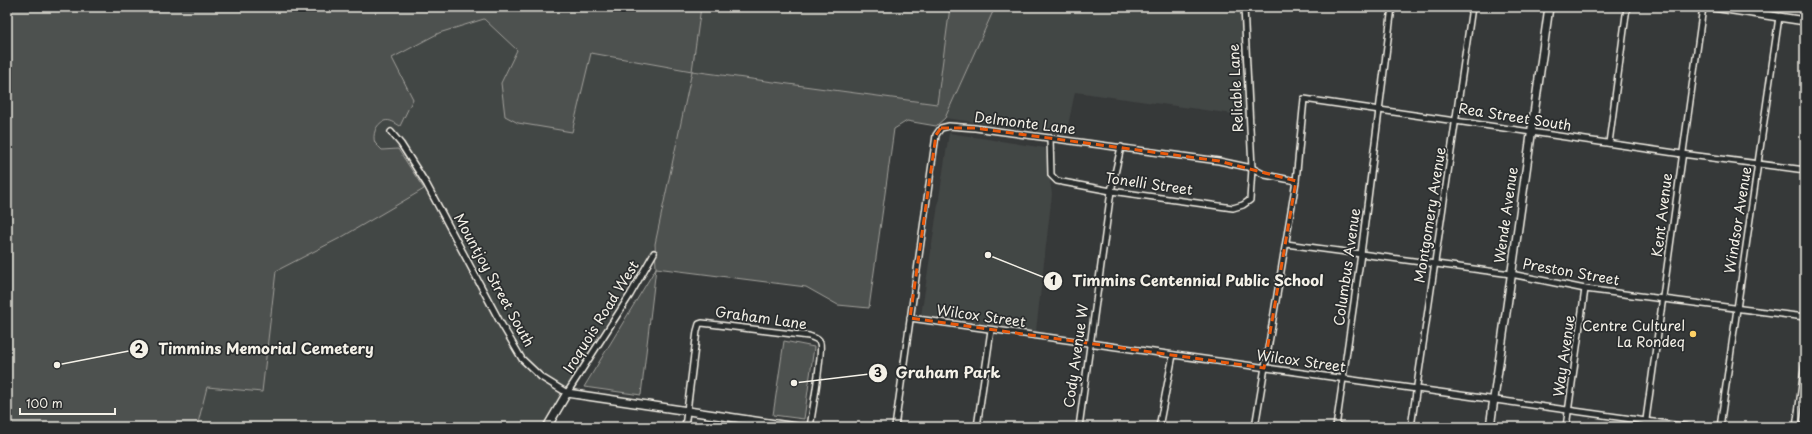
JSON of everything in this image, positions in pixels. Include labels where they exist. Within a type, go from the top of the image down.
[{"type":"street","name":"Reliable Lane","points":[[1244,7],[1252,168]]},
{"type":"street","name":"Columbus Avenue","points":[[1336,427],[1361,254],[1392,7]]},
{"type":"street","name":"Montgomery Avenue","points":[[1411,427],[1457,120],[1472,7]]},
{"type":"street","name":"Wende Avenue","points":[[1490,427],[1549,7]]},
{"type":"street","points":[[1609,143],[1627,7]]},
{"type":"street","name":"Kent Avenue","points":[[1645,427],[1703,7]]},
{"type":"street","points":[[1713,7],[1805,21]]},
{"type":"street","name":"Windsor Avenue","points":[[1720,427],[1779,17]]},
{"type":"street","name":"Rea Street South","points":[[1296,181],[1304,99],[1457,120],[1682,154],[1805,170]]},
{"type":"street","name":"Delmonte Lane","points":[[910,318],[936,135],[941,128],[949,126],[975,128],[1219,161],[1252,168],[1265,175],[1296,181]]},
{"type":"street","name":"Mountjoy Street South","points":[[391,132],[401,144],[427,185],[499,320],[522,359],[541,377],[567,393],[796,427]]},
{"type":"street","name":"Tonelli Street","points":[[1050,138],[1051,175],[1057,181],[1111,191],[1232,208],[1243,206],[1250,200],[1252,168]]},
{"type":"street","name":"Cody Avenue W","points":[[1079,427],[1111,191],[1121,147]]},
{"type":"street","points":[[1255,427],[1296,181]]},
{"type":"street","name":"Preston Street","points":[[1286,244],[1511,274],[1585,289],[1805,317]]},
{"type":"street","name":"Iroquois Road West","points":[[567,393],[626,302],[654,253]]},
{"type":"street","name":"Way Avenue","points":[[1566,427],[1585,289]]},
{"type":"street","points":[[895,427],[910,318]]},
{"type":"street","name":"Wilcox Street","points":[[910,318],[1689,427]]},
{"type":"street","name":"Graham Lane","points":[[687,411],[699,324],[706,323],[810,336],[818,339],[820,344],[810,427]]},
{"type":"street","points":[[977,427],[991,330]]},
{"type":"street","points":[[1159,427],[1172,355]]},
{"type":"street","points":[[1796,427],[1805,363]]},
{"type":"street","points":[[547,427],[567,393]]},
{"type":"street","points":[[685,427],[687,411]]},
{"type":"highlighted area","points":[[941,128],[975,128],[1219,161],[1296,181],[1264,368],[910,318],[936,135]]},
{"type":"shaded area","points":[[7,7],[701,7],[692,71],[591,53],[572,132],[518,123],[505,116],[501,83],[517,50],[484,19],[439,33],[392,58],[413,99],[400,126],[388,121],[381,122],[375,130],[374,140],[382,150],[398,149],[424,189],[342,237],[276,271],[262,392],[207,387],[197,427],[7,427]]},
{"type":"shaded area","points":[[701,7],[950,7],[937,104],[692,71]]},
{"type":"shaded area","points":[[950,7],[995,7],[945,118],[936,126],[907,121],[894,129],[869,308],[838,305],[806,287],[656,268],[655,244],[692,71],[937,104]]},
{"type":"shaded area","points":[[995,7],[1248,7],[1255,117],[1075,92],[1066,135],[945,118]]},
{"type":"shaded area","points":[[484,19],[517,50],[501,83],[591,53],[692,71],[655,244],[542,427],[197,427],[207,387],[262,392],[276,271],[351,231],[423,189],[398,149],[382,150],[375,143],[374,133],[378,125],[385,121],[392,121],[412,99],[392,58],[439,33]]},
{"type":"shaded area","points":[[949,133],[1045,148],[1052,194],[1036,331],[921,316]]},
{"type":"shaded area","points":[[656,268],[641,395],[584,387]]},
{"type":"shaded area","points":[[784,341],[814,347],[804,419],[773,415]]},
{"type":"place","name":"Timmins Centennial Public School","points":[[988,255]]},
{"type":"place","name":"Centre Culturel La Rondeq","points":[[1693,334]]},
{"type":"place","name":"Timmins Memorial Cemetery","points":[[57,365]]},
{"type":"place","name":"Graham Park","points":[[794,383]]}]
